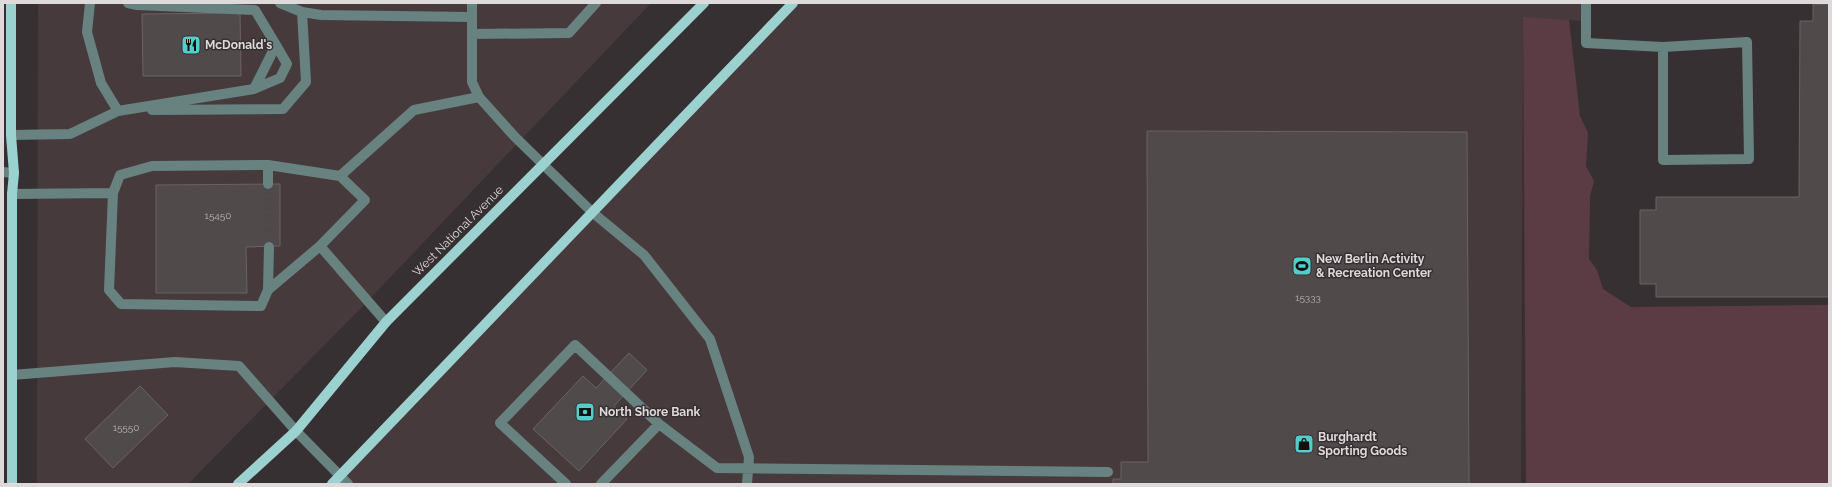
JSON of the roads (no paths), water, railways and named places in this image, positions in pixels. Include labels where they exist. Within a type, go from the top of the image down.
[{"type":"main road","points":[[11,3],[11,135],[14,173],[12,194],[12,484]]},
{"type":"main road","name":"West National Avenue","points":[[238,484],[296,431],[386,322],[704,3]]},
{"type":"main road","points":[[332,484],[794,3]]},
{"type":"street","points":[[90,3],[86,32],[101,83],[118,111]]},
{"type":"street","points":[[11,135],[70,134],[118,111],[254,89],[280,78],[288,64],[255,10],[137,6],[128,3]]},
{"type":"street","points":[[280,3],[302,12],[321,15],[471,16]]},
{"type":"street","points":[[472,3],[472,82],[479,97],[543,165],[592,212],[644,255],[710,339],[749,457],[748,484]]},
{"type":"street","points":[[472,34],[569,34],[596,3]]},
{"type":"street","points":[[1586,3],[1586,43],[1663,47],[1747,42],[1749,159],[1663,160],[1663,47]]},
{"type":"street","points":[[118,111],[282,109],[306,82],[302,12]]},
{"type":"street","points":[[254,89],[276,45]]},
{"type":"street","points":[[340,176],[414,110],[479,97]]},
{"type":"street","points":[[268,165],[268,184]]},
{"type":"street","points":[[268,290],[320,246],[365,200],[340,176],[268,165],[152,166],[120,175],[114,193],[110,290],[122,304],[262,306],[268,290],[269,247]]},
{"type":"street","points":[[3,172],[14,173]]},
{"type":"street","points":[[12,194],[114,193]]},
{"type":"street","points":[[320,246],[386,322]]},
{"type":"street","points":[[566,484],[500,423],[575,345],[659,424],[717,468],[1108,472]]},
{"type":"street","points":[[12,375],[175,362],[239,366],[296,431],[348,484]]},
{"type":"street","points":[[601,484],[659,424]]},
{"type":"tunnel","points":[[268,184],[269,247]]},
{"type":"place","name":"McDonald's","points":[[191,45]]},
{"type":"place","name":"New Berlin Activity & Recreation Center","points":[[1302,266]]},
{"type":"place","name":"North Shore Bank","points":[[585,412]]},
{"type":"place","name":"Burghardt Sporting Goods","points":[[1304,444]]}]
